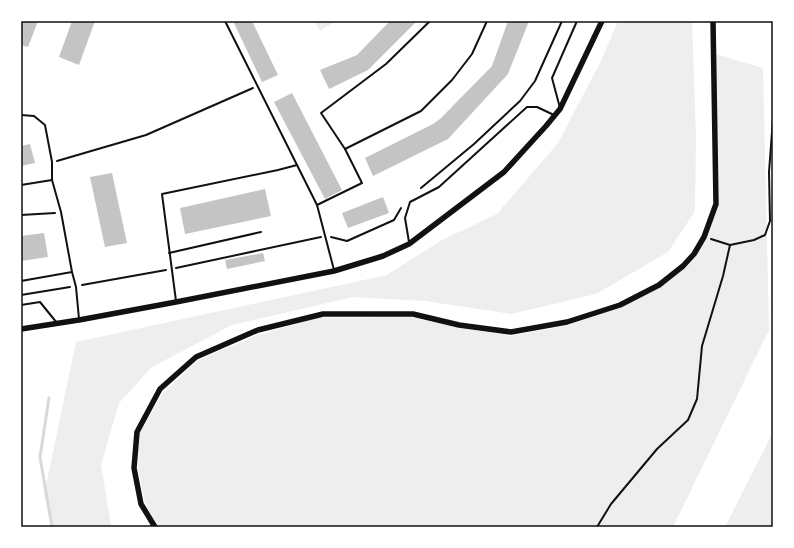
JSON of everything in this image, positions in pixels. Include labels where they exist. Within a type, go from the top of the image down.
[{"type":"street","points":[[21,329],[58,324],[334,271],[383,256],[409,244],[504,172],[555,115],[560,108],[602,21]]},
{"type":"street","points":[[155,527],[141,504],[134,468],[137,432],[160,389],[196,357],[258,330],[322,314],[413,314],[459,325],[511,332],[567,322],[620,305],[659,285],[690,259],[704,237],[716,204],[713,21]]},
{"type":"lane","points":[[225,21],[317,205],[334,271]]},
{"type":"lane","points":[[317,205],[362,183],[345,149],[321,113],[386,64],[430,21]]},
{"type":"lane","points":[[345,149],[421,111],[452,80],[472,54],[487,21]]},
{"type":"lane","points":[[560,108],[552,78],[577,21]]},
{"type":"lane","points":[[409,244],[406,218],[410,202],[439,188],[527,107],[538,107],[555,115]]},
{"type":"lane","points":[[21,115],[34,116],[45,125],[52,162],[52,180],[61,212],[76,287],[79,320]]},
{"type":"lane","points":[[176,302],[162,194],[297,165]]},
{"type":"lane","points":[[21,185],[52,180]]},
{"type":"lane","points":[[169,253],[261,232]]},
{"type":"lane","points":[[21,281],[72,272]]},
{"type":"lane","points":[[21,305],[40,302],[58,324]]},
{"type":"path","points":[[52,162],[146,135],[257,86]]},
{"type":"path","points":[[704,237],[730,245],[754,240],[765,235],[770,221],[769,172],[773,119]]},
{"type":"path","points":[[21,215],[61,212]]},
{"type":"path","points":[[597,527],[616,498],[657,449],[688,420],[697,399],[702,346],[723,276],[730,245]]},
{"type":"shaded area","points":[[314,21],[336,21],[320,31]]},
{"type":"shaded area","points":[[618,21],[692,21],[696,136],[695,211],[668,252],[596,294],[511,314],[425,301],[353,297],[232,325],[152,367],[119,403],[101,465],[111,525],[113,527],[53,527],[44,495],[76,342],[387,275],[442,240],[497,214],[558,143],[601,61]]},
{"type":"shaded area","points":[[715,54],[763,68],[769,330],[673,527],[158,527],[145,503],[138,469],[139,434],[162,394],[198,360],[258,335],[318,318],[410,317],[456,327],[511,336],[565,326],[620,308],[691,261],[719,203]]},
{"type":"shaded area","points":[[773,432],[773,527],[725,527]]},
{"type":"building","points":[[21,21],[38,21],[28,47],[21,45]]},
{"type":"building","points":[[72,21],[95,21],[79,65],[59,57]]},
{"type":"building","points":[[233,21],[252,21],[278,75],[262,82]]},
{"type":"building","points":[[390,21],[417,21],[368,70],[329,89],[320,70],[357,55]]},
{"type":"building","points":[[508,21],[529,21],[508,74],[448,139],[373,176],[365,158],[433,124],[440,119],[492,66]]},
{"type":"building","points":[[292,93],[342,190],[325,199],[274,102]]},
{"type":"building","points":[[30,144],[35,163],[21,166],[21,146]]},
{"type":"building","points":[[112,173],[127,243],[105,247],[90,177]]},
{"type":"building","points":[[265,189],[271,216],[185,234],[180,208]]},
{"type":"building","points":[[383,197],[389,213],[348,228],[342,213]]},
{"type":"building","points":[[44,233],[48,257],[21,261],[21,236]]},
{"type":"building","points":[[263,253],[265,261],[227,269],[225,260]]},
{"type":"waterway","points":[[49,398],[40,457],[52,527]]}]
